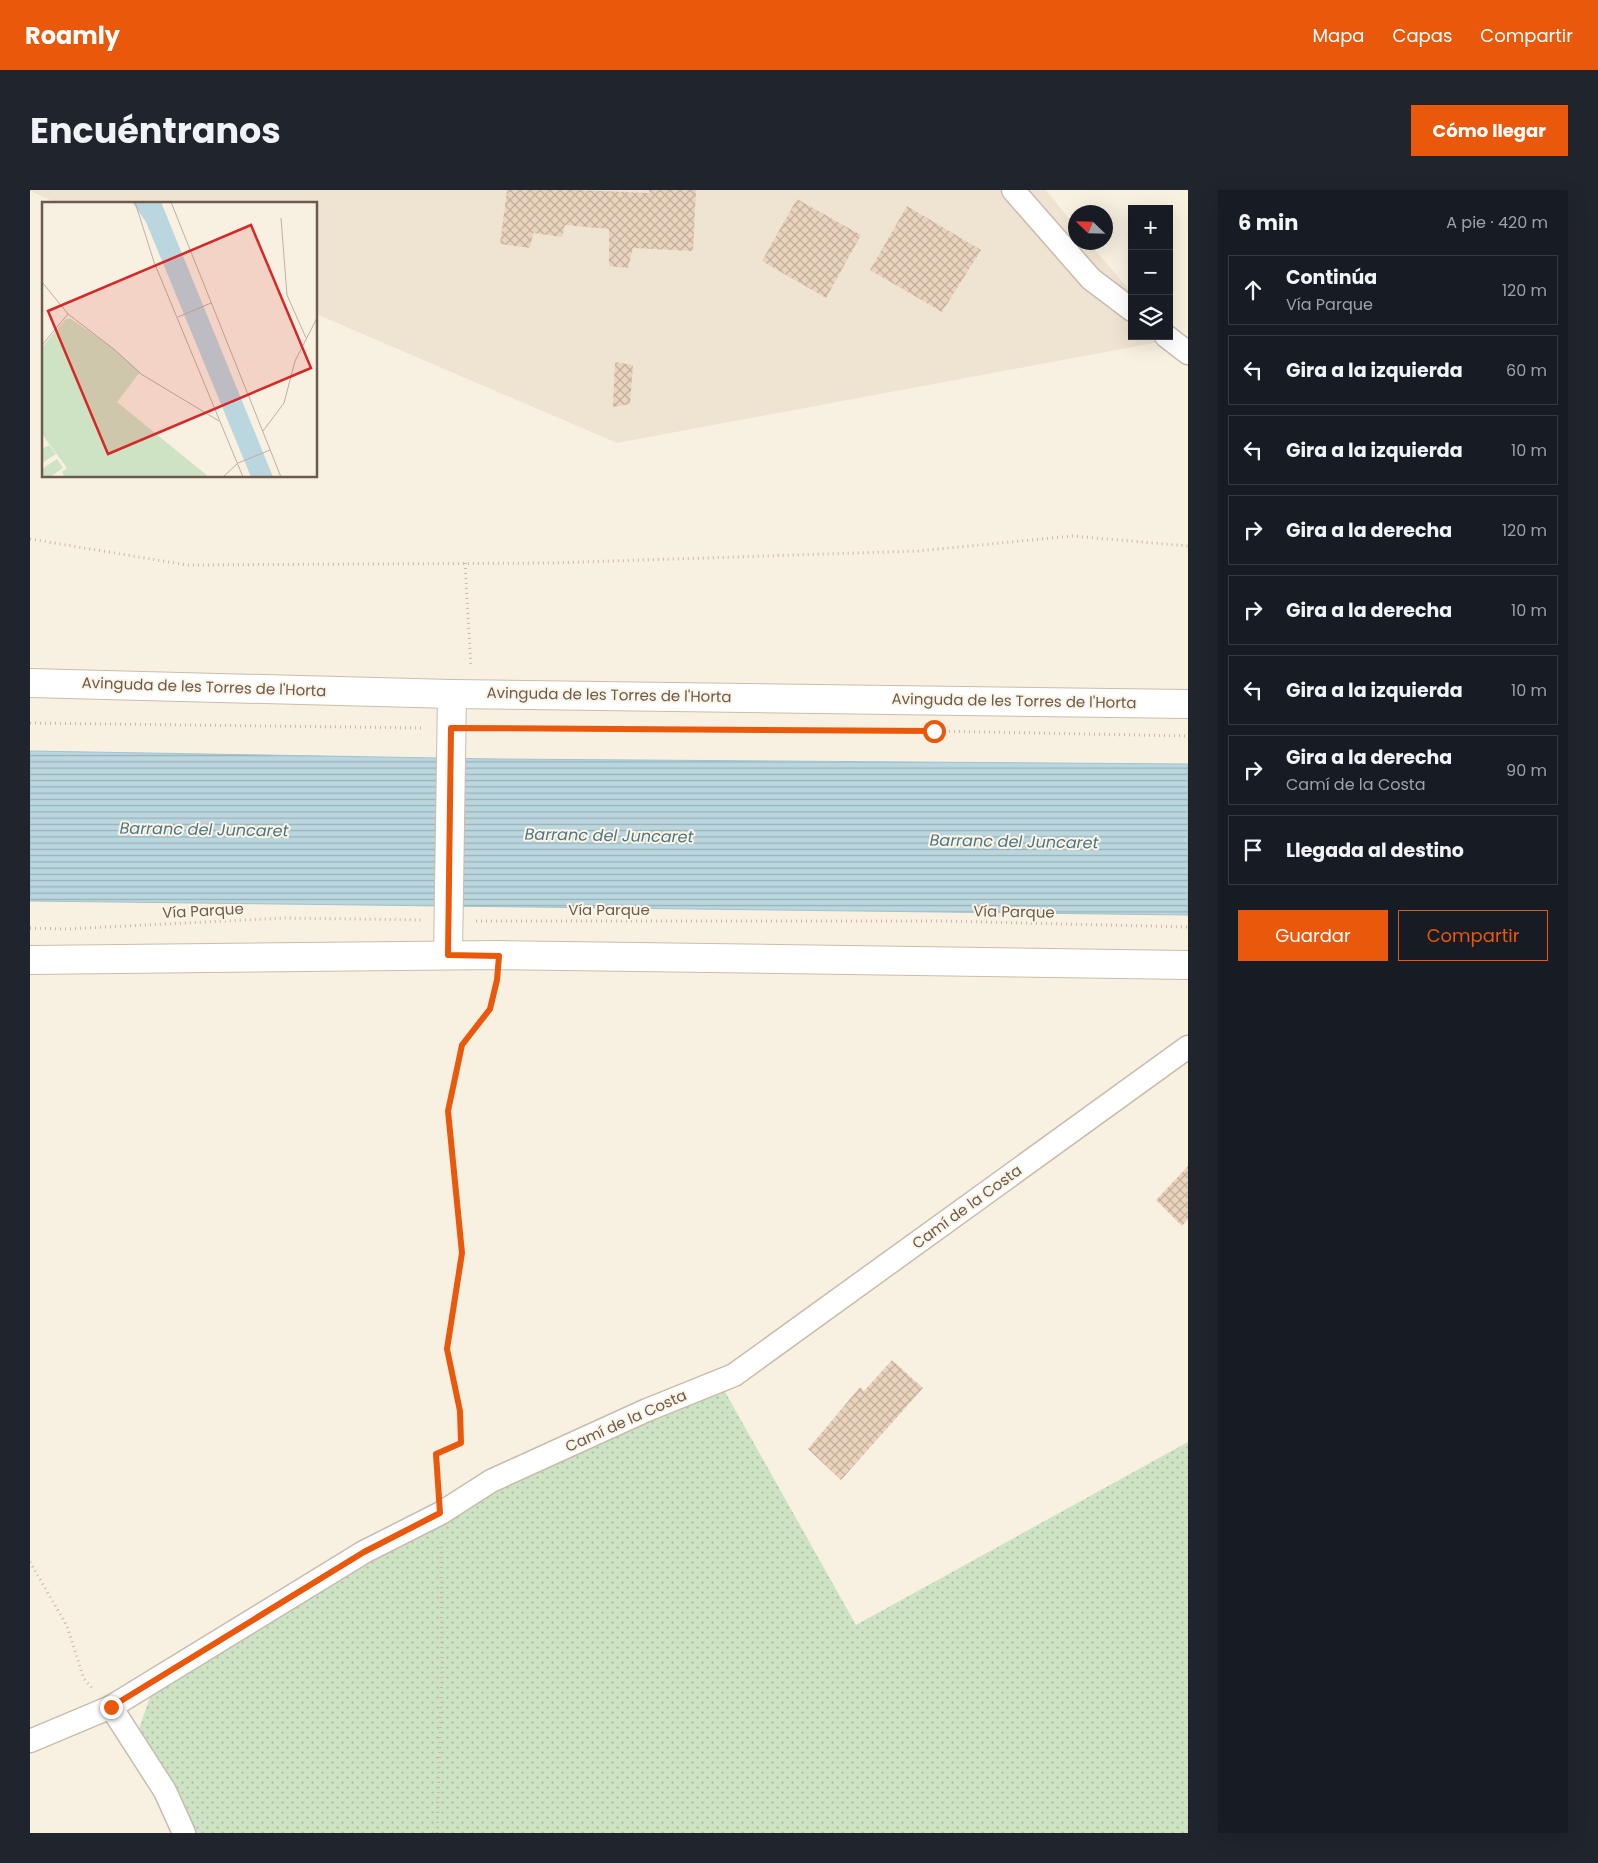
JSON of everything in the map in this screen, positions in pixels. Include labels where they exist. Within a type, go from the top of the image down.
[{"type":"main road","name":"Avinguda de les Torres de l'Horta","points":[[30,682],[462,694],[1188,704]]},
{"type":"main road","points":[[448,955],[451,728],[462,694]]},
{"type":"main road","points":[[30,960],[448,955],[1188,965]]},
{"type":"street","points":[[1013,190],[1091,278],[1128,307]]},
{"type":"street","points":[[1171,340],[1188,353]]},
{"type":"street","name":"Camí de la Costa","points":[[30,1741],[111,1707],[364,1552],[440,1513],[491,1481],[648,1410],[734,1375],[1188,1047]]},
{"type":"street","points":[[111,1707],[165,1791],[184,1833]]},
{"type":"path","points":[[30,539],[187,565],[562,562],[918,551],[1072,536],[1188,546]]},
{"type":"path","points":[[462,694],[470,635],[465,563]]},
{"type":"path","points":[[30,723],[924,731],[1188,736]]},
{"type":"path","name":"Vía Parque","points":[[30,928],[64,929],[285,918],[943,922],[1188,927]]},
{"type":"path","points":[[437,1833],[442,1670],[440,1513],[436,1454],[461,1443],[460,1411],[447,1349],[462,1253],[448,1111],[462,1045],[490,1009],[497,980],[499,956]]},
{"type":"path","points":[[30,1562],[67,1626],[84,1679],[111,1707]]},
{"type":"shaded area","points":[[30,190],[1046,190],[1068,217],[1068,250],[1095,250],[1128,288],[1128,340],[1170,340],[617,443],[318,315],[318,202],[55,202]]},
{"type":"green space","points":[[719,1381],[856,1625],[1188,1442],[1188,1833],[196,1833],[176,1789],[139,1729],[151,1694],[441,1513]]},
{"type":"water","name":"Barranc del Juncaret","points":[[30,751],[498,759],[1188,764],[1188,915],[30,901]]},
{"type":"building","points":[[507,190],[649,193],[649,190],[696,190],[693,251],[633,248],[628,268],[609,266],[609,229],[565,225],[562,237],[533,233],[530,248],[500,244]]},
{"type":"building","points":[[797,199],[861,235],[826,298],[762,261]]},
{"type":"building","points":[[907,206],[981,250],[942,312],[870,270]]},
{"type":"building","points":[[615,362],[633,365],[630,404],[613,407]]},
{"type":"building","points":[[1188,1166],[1188,1219],[1182,1226],[1156,1200]]},
{"type":"building","points":[[892,1360],[923,1388],[841,1480],[808,1449],[860,1387],[864,1391]]},
{"type":"route","points":[[111,1707],[364,1552],[440,1513],[436,1454],[461,1443],[460,1411],[447,1349],[462,1253],[448,1111],[462,1045],[490,1009],[497,980],[499,956],[448,955],[451,728],[934,731]]}]
